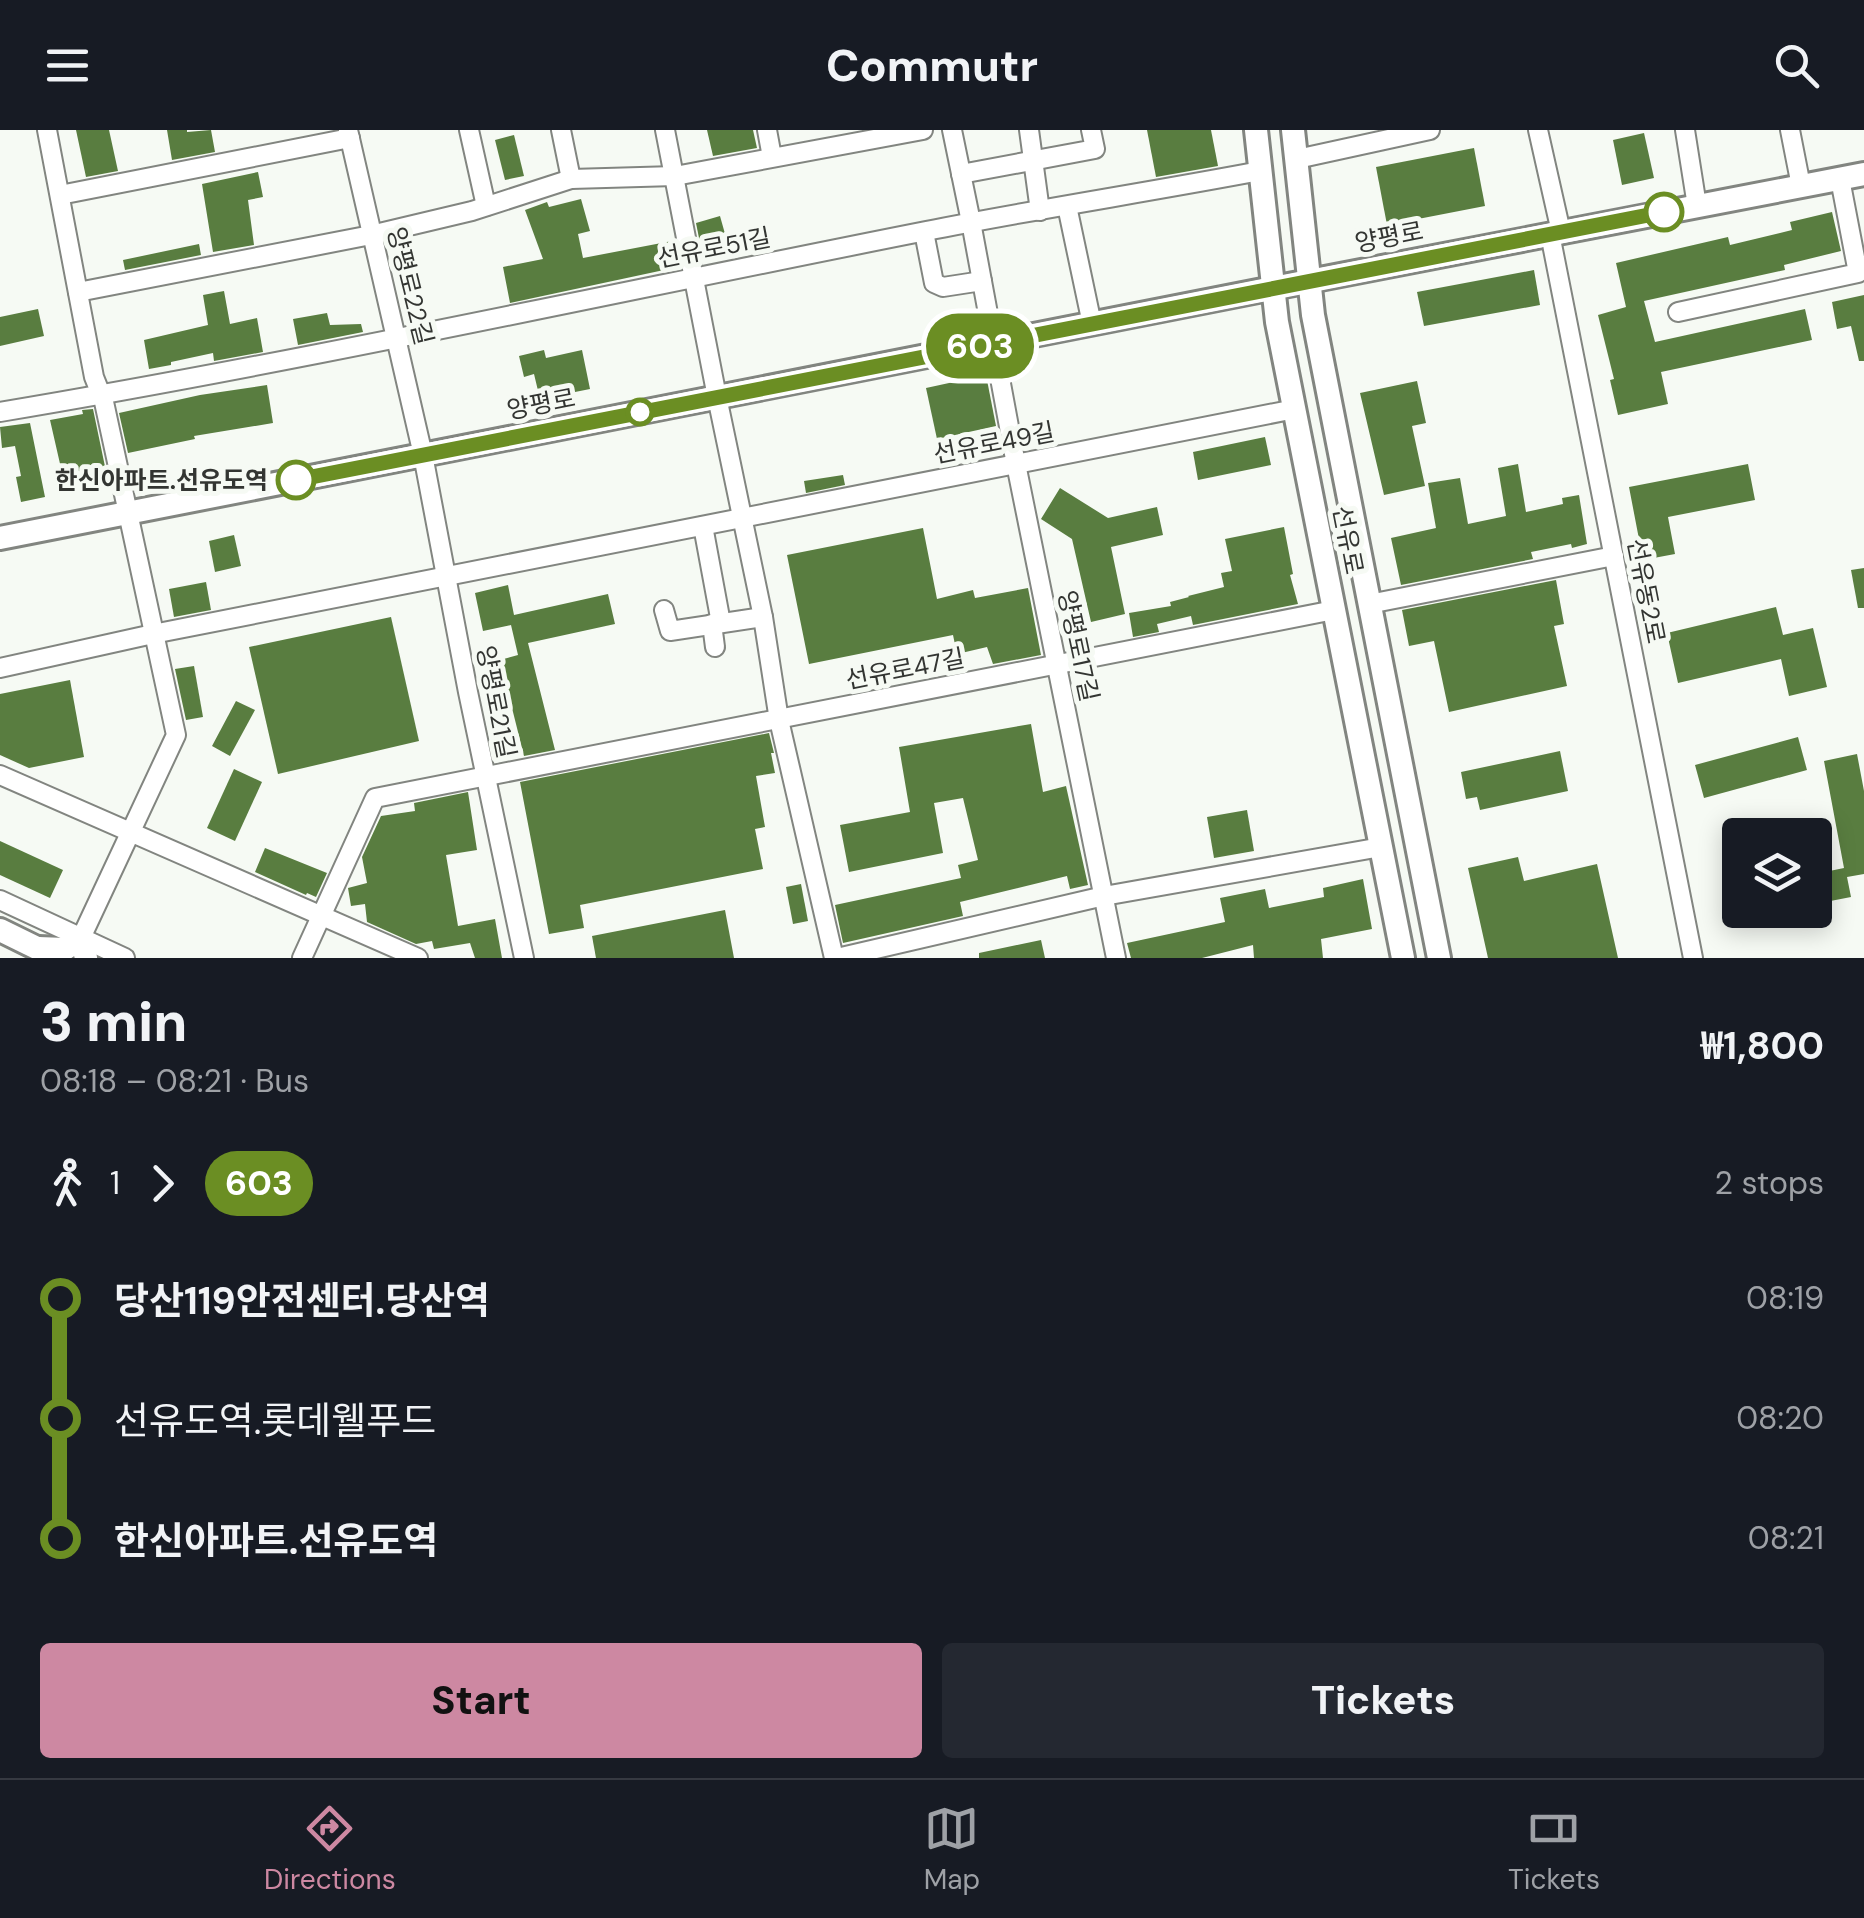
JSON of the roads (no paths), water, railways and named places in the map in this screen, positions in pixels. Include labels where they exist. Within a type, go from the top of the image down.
[{"type":"main road","points":[[1244,130],[1260,171]]},
{"type":"main road","name":"선유로","points":[[1256,130],[1277,322],[1403,958]]},
{"type":"main road","name":"선유로","points":[[1294,130],[1313,315],[1439,958]]},
{"type":"main road","points":[[1297,159],[1306,130]]},
{"type":"main road","name":"양평로","points":[[0,538],[1864,174]]},
{"type":"main road","points":[[0,930],[48,953],[84,948]]},
{"type":"street","points":[[48,130],[94,377],[102,395],[176,735],[150,786],[84,948]]},
{"type":"street","points":[[469,130],[486,206]]},
{"type":"street","points":[[561,130],[571,179]]},
{"type":"street","points":[[665,130],[763,618],[778,720],[836,958],[1104,896],[1381,847]]},
{"type":"street","points":[[767,130],[772,158]]},
{"type":"street","points":[[78,292],[371,234],[486,206],[571,179],[675,176],[772,158],[848,137],[923,130]]},
{"type":"street","name":"양평로17길","points":[[952,130],[1116,958]]},
{"type":"street","points":[[1030,130],[1040,211]]},
{"type":"street","points":[[1297,159],[1430,130]]},
{"type":"street","name":"선유동2로","points":[[1538,130],[1614,556],[1693,958]]},
{"type":"street","points":[[1685,130],[1696,206]]},
{"type":"street","points":[[1790,130],[1802,186]]},
{"type":"street","points":[[60,195],[349,134]]},
{"type":"street","name":"양평로22길","points":[[349,134],[424,455]]},
{"type":"street","points":[[961,174],[1034,160],[1093,139]]},
{"type":"street","name":"선유로51길","points":[[0,412],[398,338],[972,222],[1260,171]]},
{"type":"street","points":[[1678,312],[1858,273],[1840,179]]},
{"type":"street","points":[[1067,206],[1092,324]]},
{"type":"street","points":[[924,232],[934,282],[944,288],[982,281]]},
{"type":"street","name":"선유로49길","points":[[0,668],[153,634],[1295,410]]},
{"type":"street","name":"양평로21길","points":[[424,455],[524,958]]},
{"type":"street","points":[[702,526],[716,624],[715,648]]},
{"type":"street","name":"선유로","points":[[1369,604],[1614,556]]},
{"type":"street","points":[[664,610],[670,631],[763,618]]},
{"type":"street","name":"선유로47길","points":[[320,916],[375,798],[1334,610]]},
{"type":"street","points":[[0,775],[418,958]]},
{"type":"street","points":[[0,900],[84,948],[125,958]]},
{"type":"street","points":[[302,958],[320,916]]},
{"type":"place","name":"한신아파트.선유도역","points":[[296,480]]}]
